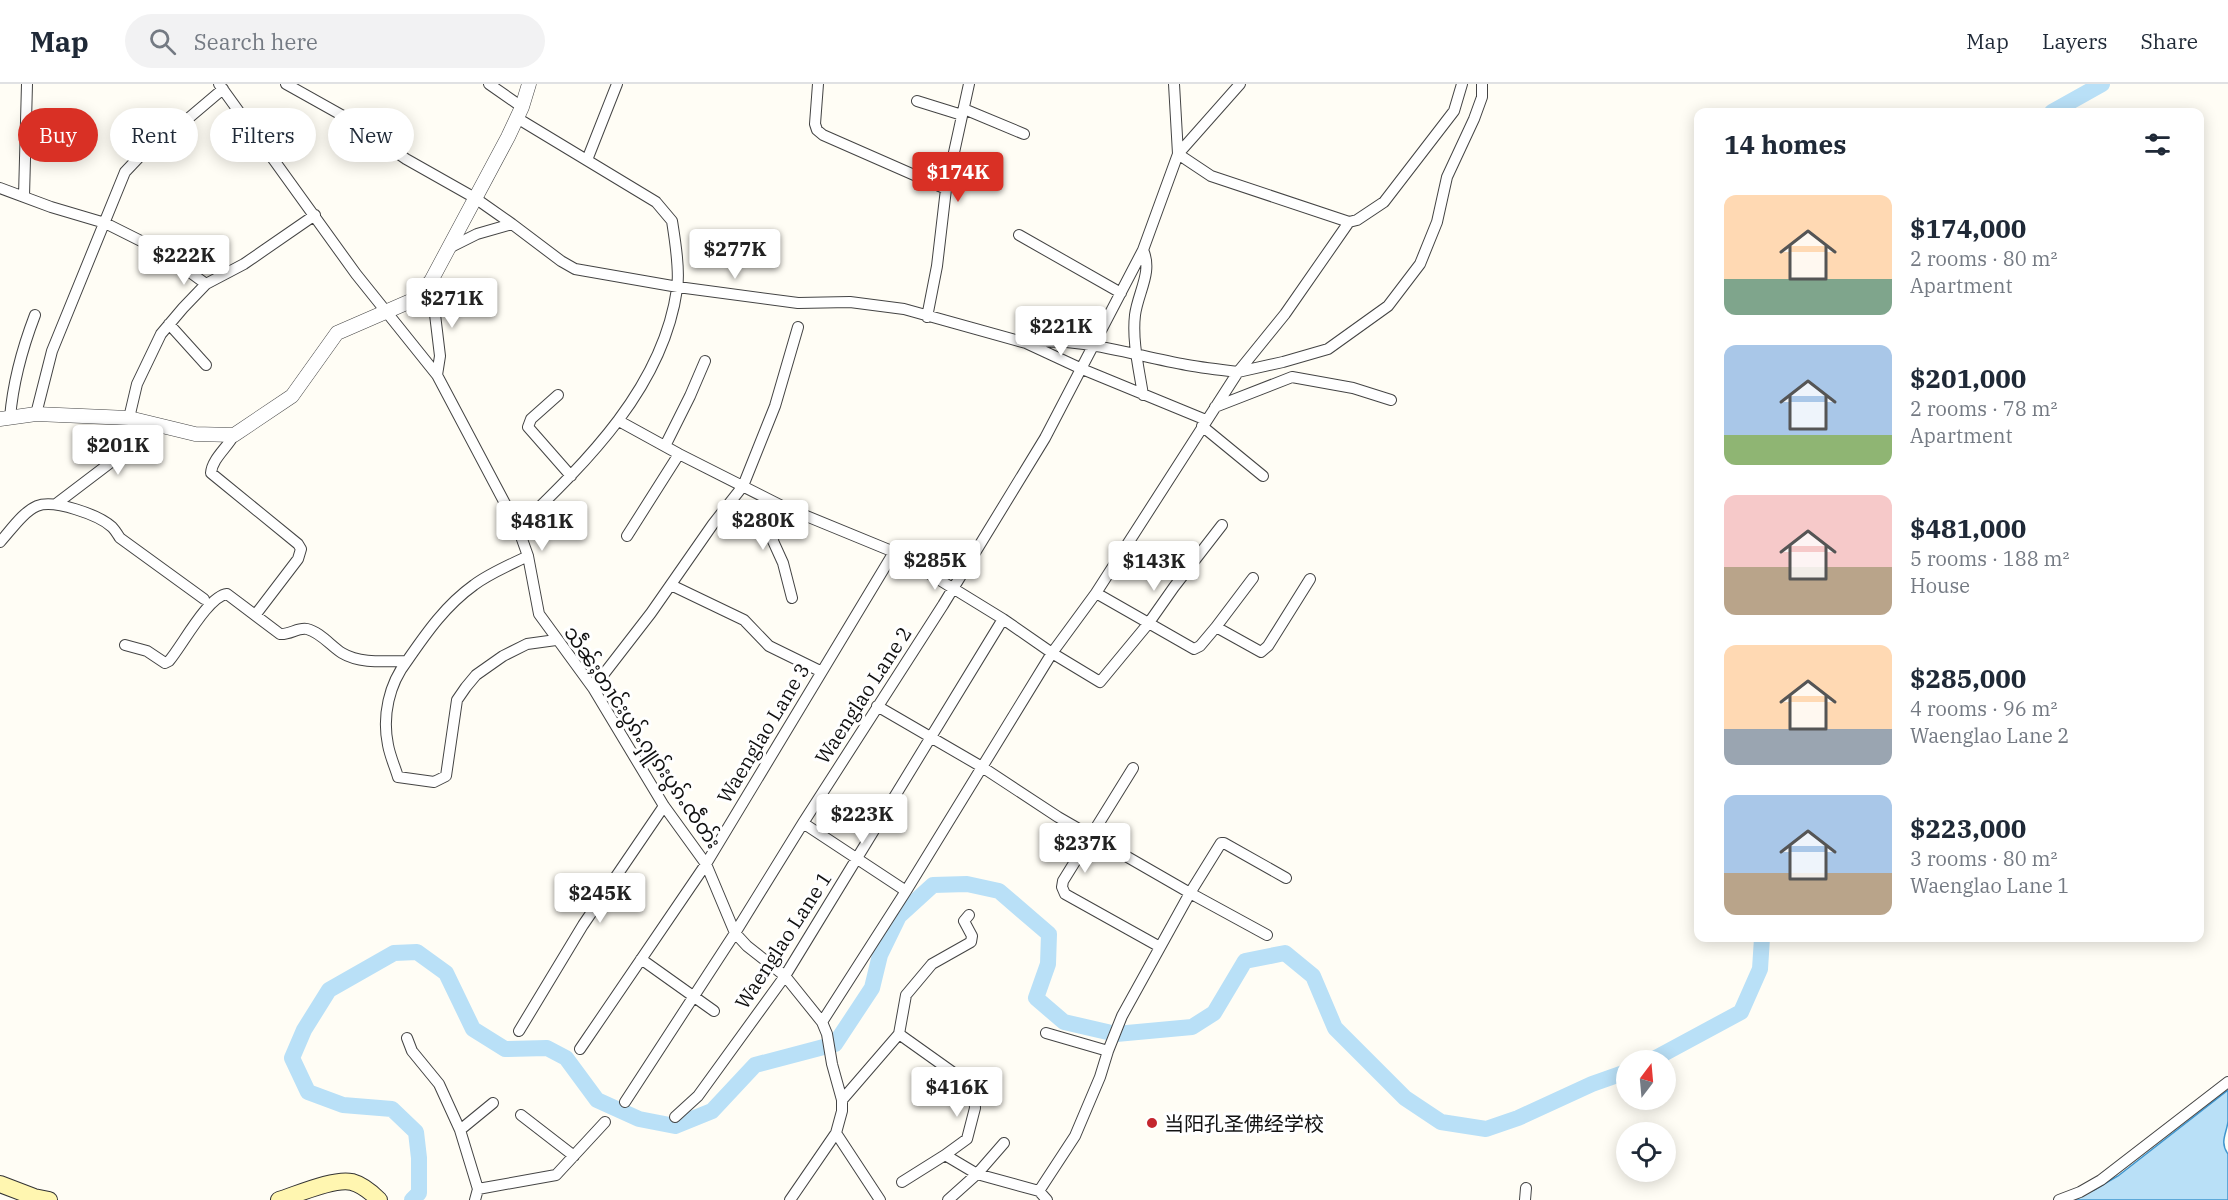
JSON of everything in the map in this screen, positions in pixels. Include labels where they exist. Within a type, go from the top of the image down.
[{"type":"main road","points":[[279,1200],[341,1181],[353,1182],[366,1188],[379,1200]]},
{"type":"main road","points":[[0,1184],[34,1197],[49,1200]]},
{"type":"street","points":[[24,196],[27,84]]},
{"type":"street","points":[[286,84],[345,117],[406,159],[475,198],[575,269],[678,287],[798,303],[850,302],[904,309],[1026,343],[1204,423],[1263,476]]},
{"type":"street","points":[[489,84],[519,113],[587,160],[656,202],[666,212],[672,221],[678,287],[670,320],[650,372],[619,421],[571,476],[518,528]]},
{"type":"street","points":[[255,614],[298,559],[301,549],[298,544],[211,474],[211,467],[234,435],[292,396],[337,333],[413,300],[431,281],[519,113],[529,84]]},
{"type":"street","points":[[587,160],[617,84]]},
{"type":"street","points":[[818,84],[815,124],[817,130],[823,135],[946,189]]},
{"type":"street","points":[[927,317],[937,266],[946,189],[969,84]]},
{"type":"street","points":[[1174,84],[1178,154],[1210,176],[1349,222],[1357,220],[1384,202],[1454,111],[1462,84]]},
{"type":"street","name":"Waenglao Lane 2","points":[[625,1102],[953,589],[1045,438],[1143,250],[1178,154],[1240,84]]},
{"type":"street","points":[[1026,343],[1046,341],[1095,345],[1186,365],[1238,372],[1328,349],[1388,306],[1420,264],[1437,222],[1448,177],[1482,97],[1482,84]]},
{"type":"street","points":[[36,414],[52,351],[125,172],[143,153],[164,139],[221,86]]},
{"type":"street","name":"သဵၼ်ႈတၢင်းပွၵ်ႉႁူၵ်းပွၵ်ႉၸဵတ်း","points":[[221,86],[385,311],[437,375],[518,528],[528,556],[539,614],[593,688],[664,806],[705,864],[735,933],[747,946],[785,976],[822,1022],[843,1100]]},
{"type":"street","points":[[917,101],[963,112],[1024,134]]},
{"type":"street","points":[[0,188],[51,207],[105,223],[161,251],[206,284]]},
{"type":"street","points":[[56,504],[131,447],[136,419],[137,384],[161,334],[169,324],[206,284],[244,264],[315,215]]},
{"type":"street","points":[[822,1022],[906,891],[1052,653],[1096,593],[1238,372],[1285,314],[1349,222]]},
{"type":"street","points":[[448,248],[477,234],[512,224]]},
{"type":"street","points":[[1019,235],[1121,293]]},
{"type":"street","points":[[1143,250],[1147,259],[1146,274],[1135,315],[1136,353],[1143,395]]},
{"type":"street","points":[[431,281],[440,356],[437,375]]},
{"type":"street","points":[[35,315],[21,351],[5,418],[36,414],[136,419],[195,434],[234,435]]},
{"type":"street","points":[[169,324],[206,365]]},
{"type":"street","points":[[593,688],[743,486],[776,406],[798,327]]},
{"type":"street","points":[[665,446],[705,362]]},
{"type":"street","points":[[1215,407],[1292,376],[1353,388],[1392,400]]},
{"type":"street","points":[[558,395],[531,419],[528,427],[571,476]]},
{"type":"street","points":[[619,421],[782,506],[894,552],[1100,682],[1148,624],[1222,525]]},
{"type":"street","points":[[627,536],[679,454]]},
{"type":"street","points":[[0,542],[30,510],[39,505],[56,504],[92,516],[111,526],[120,538],[204,599]]},
{"type":"street","points":[[782,506],[774,528],[773,541],[783,563],[792,597]]},
{"type":"street","name":"Waenglao Lane 3","points":[[580,1049],[705,864],[894,552]]},
{"type":"street","points":[[528,556],[476,583],[455,600],[438,617],[397,674],[389,694],[387,720],[388,745],[398,777],[434,782],[446,776],[457,700],[466,687],[476,675],[503,656],[531,642],[556,640]]},
{"type":"street","points":[[1096,593],[1194,649],[1200,646],[1216,627],[1253,578]]},
{"type":"street","points":[[1216,627],[1262,652],[1269,646],[1310,579]]},
{"type":"street","points":[[671,585],[744,620],[770,646],[820,671]]},
{"type":"street","points":[[125,645],[147,651],[165,663],[169,661],[212,602],[222,594],[233,596],[280,634],[288,635],[301,629],[310,630],[343,654],[372,661],[407,660]]},
{"type":"street","name":"Waenglao Lane 1","points":[[675,1117],[698,1096],[785,976],[1003,619]]},
{"type":"street","points":[[877,706],[982,767],[1058,817],[1267,935]]},
{"type":"street","points":[[1133,768],[1093,837],[1063,881],[1062,887],[1065,894],[1161,947]]},
{"type":"street","points":[[519,1031],[583,925],[664,806]]},
{"type":"street","points":[[803,823],[906,891]]},
{"type":"street","points":[[1039,1191],[1075,1136],[1122,1016],[1190,893],[1221,843],[1286,878]]},
{"type":"street","points":[[790,1200],[836,1133],[843,1100],[899,1034],[906,995],[932,964],[971,942],[972,936],[964,921],[969,915]]},
{"type":"street","points":[[641,959],[714,1011]]},
{"type":"street","points":[[1046,1033],[1108,1051]]},
{"type":"street","points":[[899,1034],[965,1081],[974,1092],[975,1108],[966,1139],[902,1182]]},
{"type":"street","points":[[407,1038],[412,1051],[439,1084],[459,1130],[477,1195],[556,1175],[605,1122]]},
{"type":"street","points":[[2059,1200],[2080,1192],[2101,1180],[2228,1082]]},
{"type":"street","points":[[459,1130],[493,1103]]},
{"type":"street","points":[[521,1114],[574,1156]]},
{"type":"street","points":[[836,1133],[880,1200]]},
{"type":"street","points":[[948,1200],[977,1174],[1004,1143]]},
{"type":"street","points":[[945,1155],[977,1174],[1039,1191],[1047,1200]]},
{"type":"water","points":[[2228,1090],[2228,1121],[2224,1145],[2228,1154],[2228,1200],[2065,1200],[2094,1190],[2118,1176]]},
{"type":"waterway","points":[[2059,108],[2102,84]]},
{"type":"waterway","points":[[412,1200],[419,1193],[416,1132],[392,1109],[343,1105],[308,1092],[292,1058],[304,1030],[329,990],[394,953],[417,952],[446,973],[473,1029],[505,1049],[547,1048],[566,1058],[597,1100],[639,1119],[675,1126],[712,1111],[755,1065],[835,1044],[872,988],[880,955],[899,916],[933,885],[967,884],[999,891],[1049,934],[1048,964],[1036,998],[1064,1022],[1116,1034],[1192,1027],[1214,1013],[1245,961],[1285,953],[1313,976],[1335,1028],[1405,1098],[1441,1122],[1486,1129],[1518,1118],[1616,1076]]},
{"type":"waterway","points":[[1671,1050],[1741,1012],[1760,969],[1762,942]]},
{"type":"place","name":"当阳孔圣佛经学校","points":[[1152,1123]]}]
